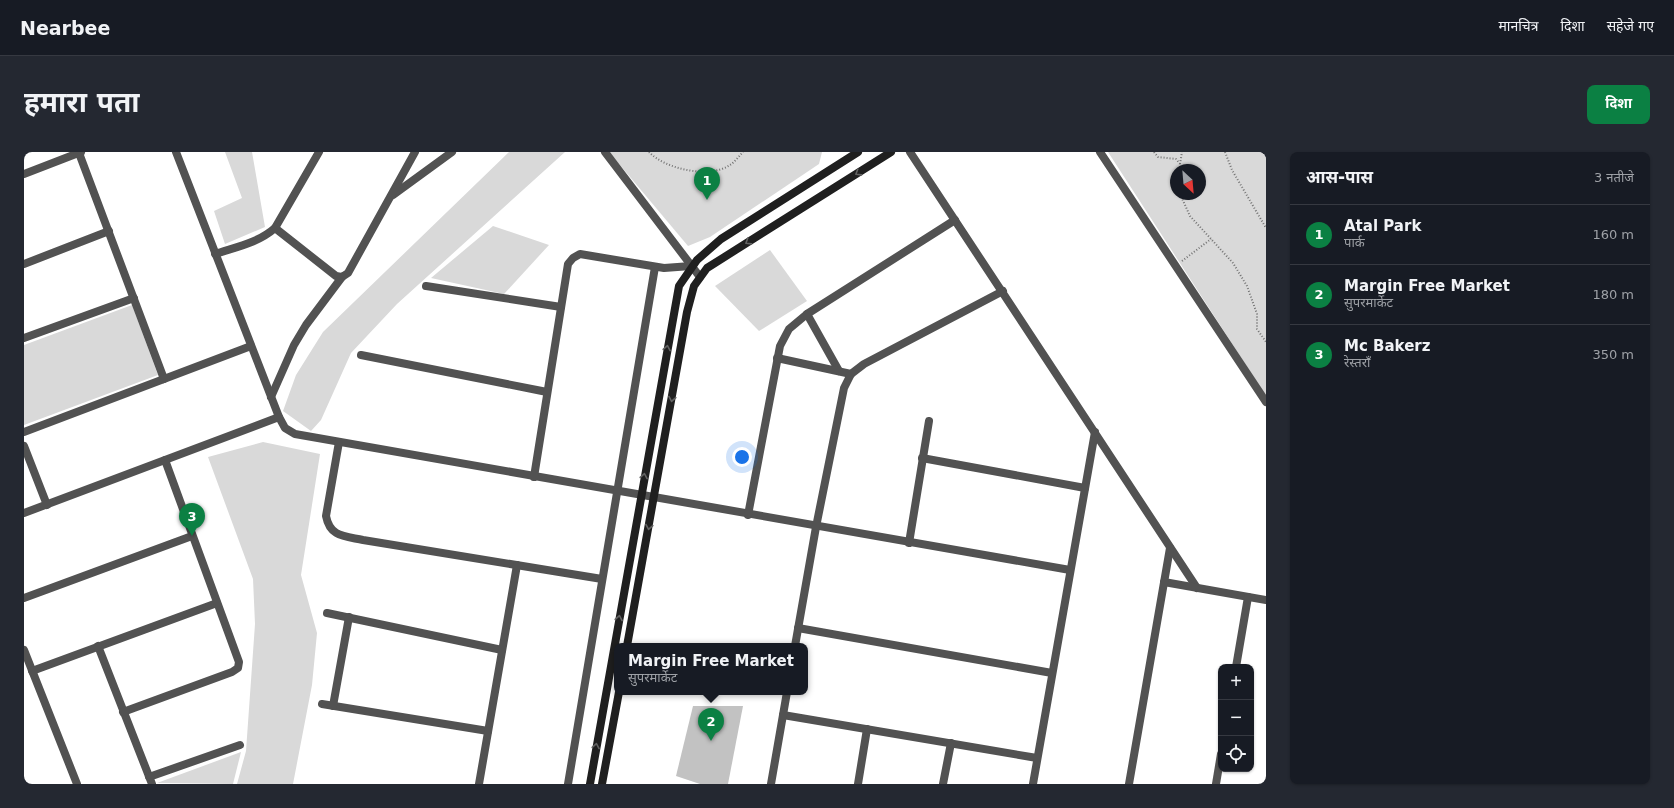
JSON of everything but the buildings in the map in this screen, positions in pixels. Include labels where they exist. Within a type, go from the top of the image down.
[{"type":"street","points":[[24,174],[80,152],[164,379]]},
{"type":"street","points":[[176,152],[278,417],[285,428],[295,434],[816,527],[1070,570]]},
{"type":"street","points":[[215,254],[254,241],[265,236],[275,228],[319,152]]},
{"type":"street","points":[[271,397],[294,345],[318,307],[348,273],[415,152]]},
{"type":"street","points":[[390,198],[452,152]]},
{"type":"street","points":[[605,152],[700,277]]},
{"type":"street","points":[[614,643],[678,286],[691,266],[722,239],[858,152]]},
{"type":"street","points":[[628,643],[687,312],[694,286],[707,268],[891,152]]},
{"type":"street","points":[[910,152],[1003,291],[1197,588]]},
{"type":"street","points":[[1100,152],[1266,402]]},
{"type":"street","points":[[748,515],[777,358],[780,346],[789,329],[807,314],[956,220]]},
{"type":"street","points":[[275,228],[336,276],[342,278]]},
{"type":"street","points":[[24,264],[109,231]]},
{"type":"street","points":[[534,477],[568,264],[573,258],[580,254],[655,267],[691,266]]},
{"type":"street","points":[[568,784],[655,267]]},
{"type":"street","points":[[426,286],[561,307]]},
{"type":"street","points":[[796,643],[816,527],[844,388],[851,374],[864,364],[1003,291]]},
{"type":"street","points":[[24,338],[134,298]]},
{"type":"street","points":[[807,314],[839,371]]},
{"type":"street","points":[[24,432],[251,346]]},
{"type":"street","points":[[361,355],[547,392]]},
{"type":"street","points":[[777,358],[851,374]]},
{"type":"street","points":[[24,514],[278,417]]},
{"type":"street","points":[[909,543],[929,421]]},
{"type":"street","points":[[1033,784],[1095,432]]},
{"type":"street","points":[[339,442],[326,516],[327,525],[333,532],[362,540],[602,579]]},
{"type":"street","points":[[24,446],[46,505]]},
{"type":"street","points":[[922,458],[1085,488]]},
{"type":"street","points":[[123,712],[232,672],[238,668],[239,662],[165,460]]},
{"type":"street","points":[[24,598],[192,536]]},
{"type":"street","points":[[1129,784],[1170,548]]},
{"type":"street","points":[[479,784],[517,565]]},
{"type":"street","points":[[625,582],[638,585]]},
{"type":"street","points":[[1164,582],[1266,600]]},
{"type":"street","points":[[1237,664],[1248,597]]},
{"type":"street","points":[[32,670],[217,603]]},
{"type":"street","points":[[327,613],[502,650]]},
{"type":"street","points":[[333,706],[349,617]]},
{"type":"street","points":[[798,628],[1052,673]]},
{"type":"street","points":[[590,784],[614,645]]},
{"type":"street","points":[[98,646],[150,781],[240,745]]},
{"type":"street","points":[[24,650],[77,784]]},
{"type":"street","points":[[602,784],[618,695]]},
{"type":"street","points":[[771,784],[786,695]]},
{"type":"street","points":[[322,704],[488,731]]},
{"type":"street","points":[[783,715],[1038,758]]},
{"type":"street","points":[[858,784],[867,729]]},
{"type":"street","points":[[943,784],[950,743]]},
{"type":"street","points":[[1216,784],[1218,772]]},
{"type":"path","points":[[649,152],[655,158],[671,166],[696,171],[719,170],[730,165],[743,152]]},
{"type":"path","points":[[1154,152],[1158,157],[1176,159],[1180,164]]},
{"type":"path","points":[[1180,164],[1182,152]]},
{"type":"path","points":[[1225,152],[1232,170],[1266,228]]},
{"type":"path","points":[[1183,200],[1190,216],[1233,262],[1247,286],[1258,314],[1258,329],[1266,342]]},
{"type":"path","points":[[1175,266],[1211,239]]},
{"type":"shaded area","points":[[225,152],[252,152],[265,227],[225,244],[214,211],[242,198]]},
{"type":"shaded area","points":[[509,152],[565,152],[397,304],[351,353],[321,420],[311,431],[283,411],[296,375],[323,332]]},
{"type":"shaded area","points":[[609,152],[822,152],[819,164],[710,237],[688,246]]},
{"type":"shaded area","points":[[1108,152],[1266,152],[1266,396]]},
{"type":"shaded area","points":[[493,226],[549,245],[504,294],[431,278]]},
{"type":"shaded area","points":[[770,250],[807,301],[759,331],[715,286]]},
{"type":"shaded area","points":[[132,305],[158,375],[24,425],[24,345]]},
{"type":"shaded area","points":[[263,442],[320,454],[301,575],[317,633],[312,685],[293,784],[237,784],[246,751],[255,624],[253,579],[208,457]]},
{"type":"shaded area","points":[[241,752],[233,784],[157,783]]},
{"type":"place","name":"Atal Park","points":[[707,200]]},
{"type":"place","name":"Mc Bakerz","points":[[192,536]]},
{"type":"place","name":"Margin Free Market","points":[[711,741]]}]
